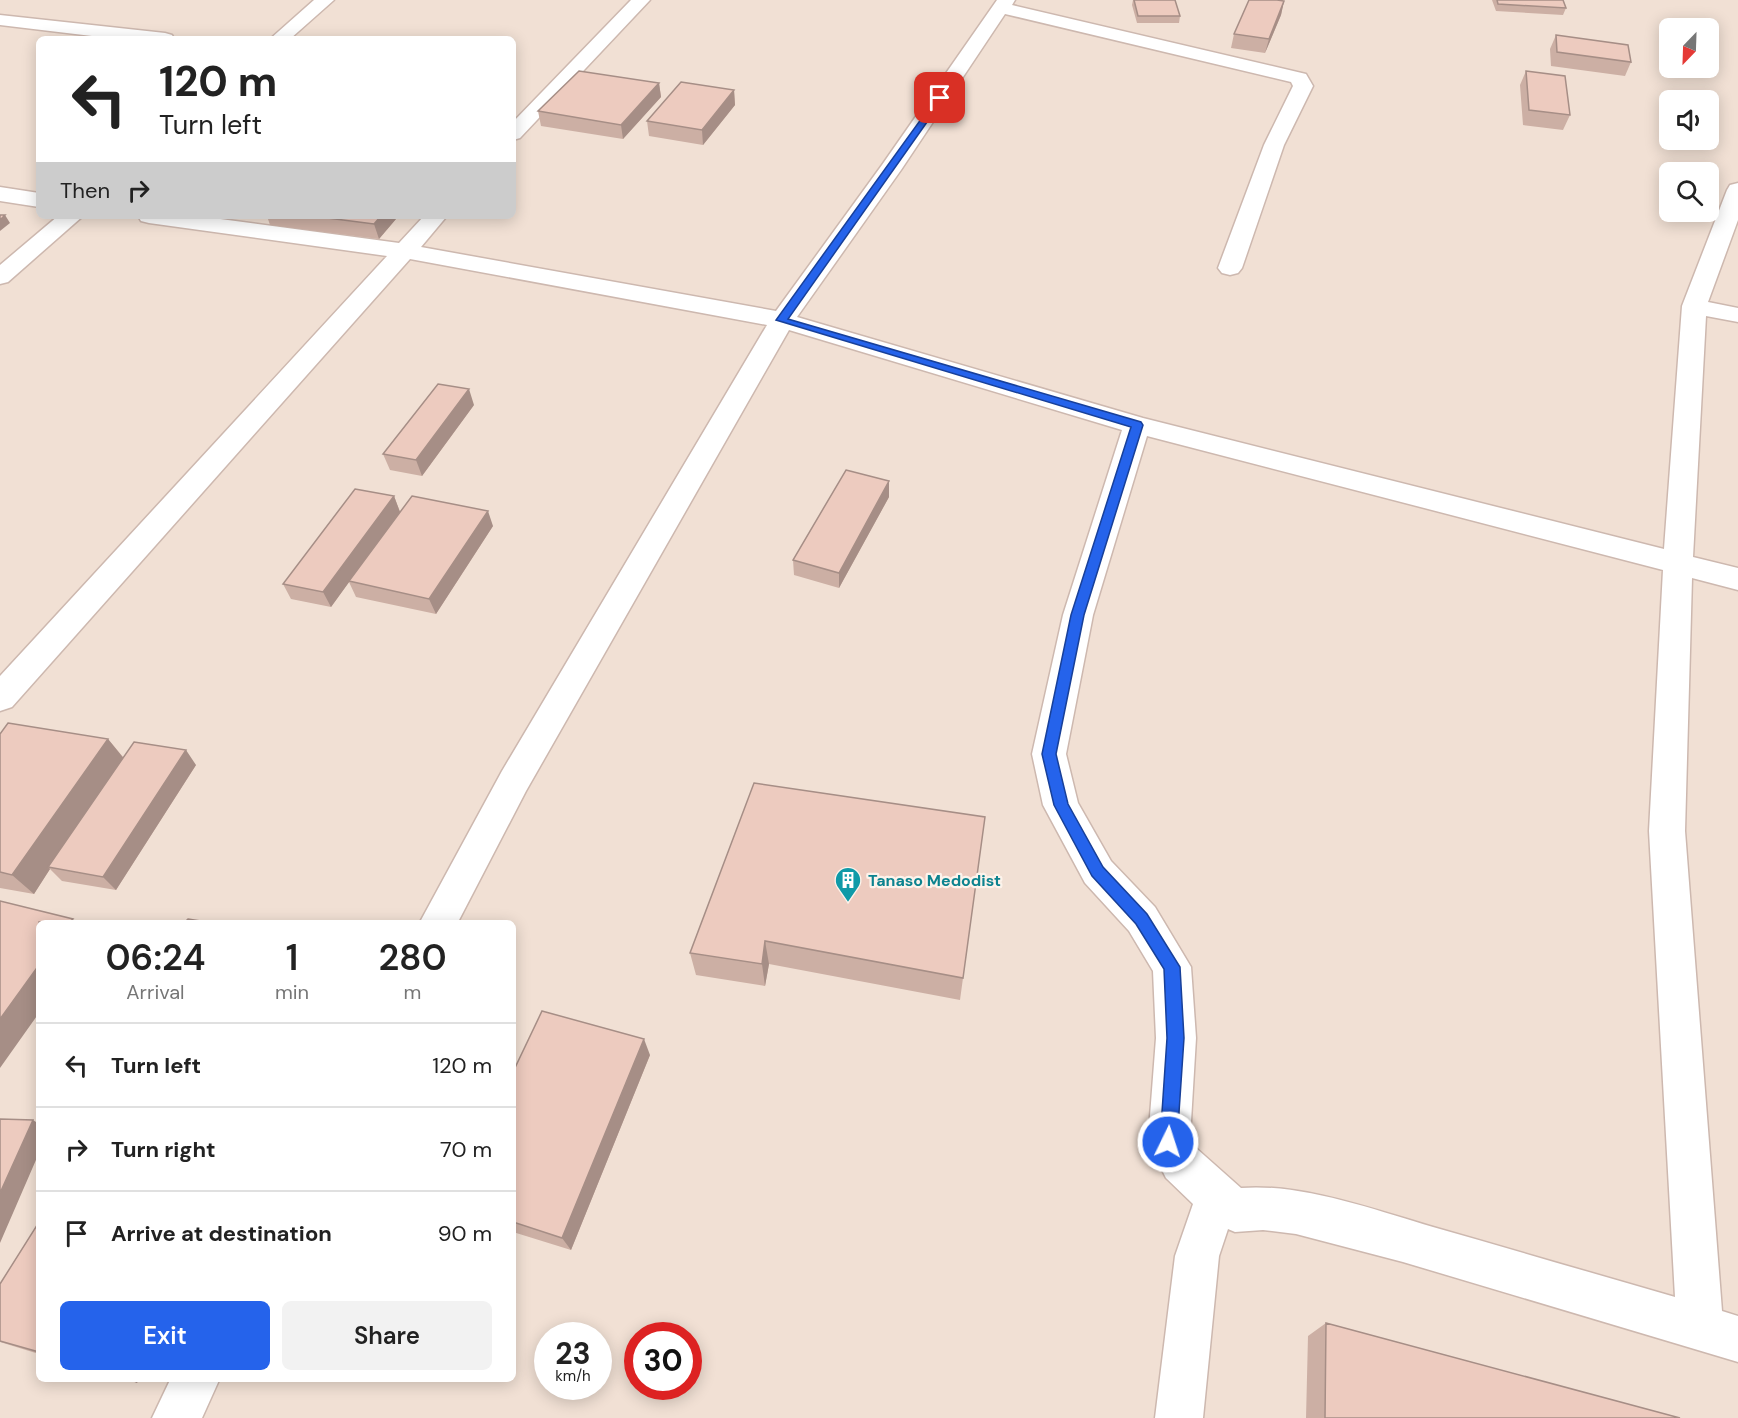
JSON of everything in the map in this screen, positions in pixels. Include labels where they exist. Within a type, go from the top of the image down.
[{"type":"street","points":[[283,36],[325,0]]},
{"type":"street","points":[[516,131],[640,0]]},
{"type":"street","points":[[440,920],[514,781],[782,320],[890,170],[1004,4],[1299,78],[1303,87],[1274,145],[1230,268]]},
{"type":"street","points":[[0,20],[139,36]]},
{"type":"street","points":[[1137,425],[1078,615],[1049,754],[1061,805],[1098,872],[1142,919],[1172,967],[1176,1038],[1168,1142],[1181,1163],[1217,1197],[1235,1210],[1263,1208],[1296,1212],[1403,1240],[1719,1332],[1667,831],[1678,562],[1694,306],[1738,190]]},
{"type":"street","points":[[0,194],[36,200]]},
{"type":"street","points":[[0,277],[68,219]]},
{"type":"street","points":[[172,219],[404,250],[782,320],[1137,425],[1738,579]]},
{"type":"street","points":[[0,698],[433,219]]},
{"type":"street","points":[[1694,306],[1738,315]]},
{"type":"street","points":[[1179,1418],[1197,1256],[1217,1197]]},
{"type":"street","points":[[176,1418],[195,1382]]},
{"type":"shaded area","points":[[0,0],[1738,0],[1738,1418],[0,1418]]},
{"type":"building","points":[[1134,0],[1175,0],[1180,16],[1138,16]]},
{"type":"building","points":[[1249,0],[1284,1],[1269,39],[1234,34]]},
{"type":"building","points":[[1497,0],[1563,0],[1566,8],[1498,4]]},
{"type":"building","points":[[1556,35],[1628,45],[1631,62],[1557,52]]},
{"type":"building","points":[[579,71],[659,83],[621,125],[538,111]]},
{"type":"building","points":[[1526,71],[1565,76],[1570,115],[1529,110]]},
{"type":"building","points":[[681,82],[734,90],[702,130],[647,121]]},
{"type":"building","points":[[335,219],[378,219],[374,224]]},
{"type":"building","points":[[438,384],[469,389],[416,460],[383,454]]},
{"type":"building","points":[[846,470],[889,481],[839,573],[793,560]]},
{"type":"building","points":[[355,489],[394,496],[323,592],[283,584]]},
{"type":"building","points":[[412,496],[488,511],[429,599],[349,581]]},
{"type":"building","points":[[8,723],[108,739],[12,875],[0,872],[0,734]]},
{"type":"building","points":[[134,742],[186,750],[103,877],[48,867]]},
{"type":"building","name":"Tanaso Medodist","points":[[754,783],[985,817],[963,978],[765,941],[762,964],[690,953]]},
{"type":"building","points":[[0,901],[73,919],[36,920],[36,969],[0,1019]]},
{"type":"building","points":[[542,1011],[644,1039],[562,1238],[516,1223],[516,1066]]},
{"type":"building","points":[[0,1119],[33,1120],[0,1193]]},
{"type":"building","points":[[36,1227],[36,1351],[0,1341],[0,1284]]},
{"type":"building","points":[[1326,1323],[1680,1418],[1325,1418]]},
{"type":"place","name":"Tanaso Medodist","points":[[848,903]]},
{"type":"route","points":[[940,98],[782,320],[1137,425],[1078,615],[1049,754],[1061,805],[1098,872],[1142,919],[1172,967],[1176,1038],[1168,1142]]}]
